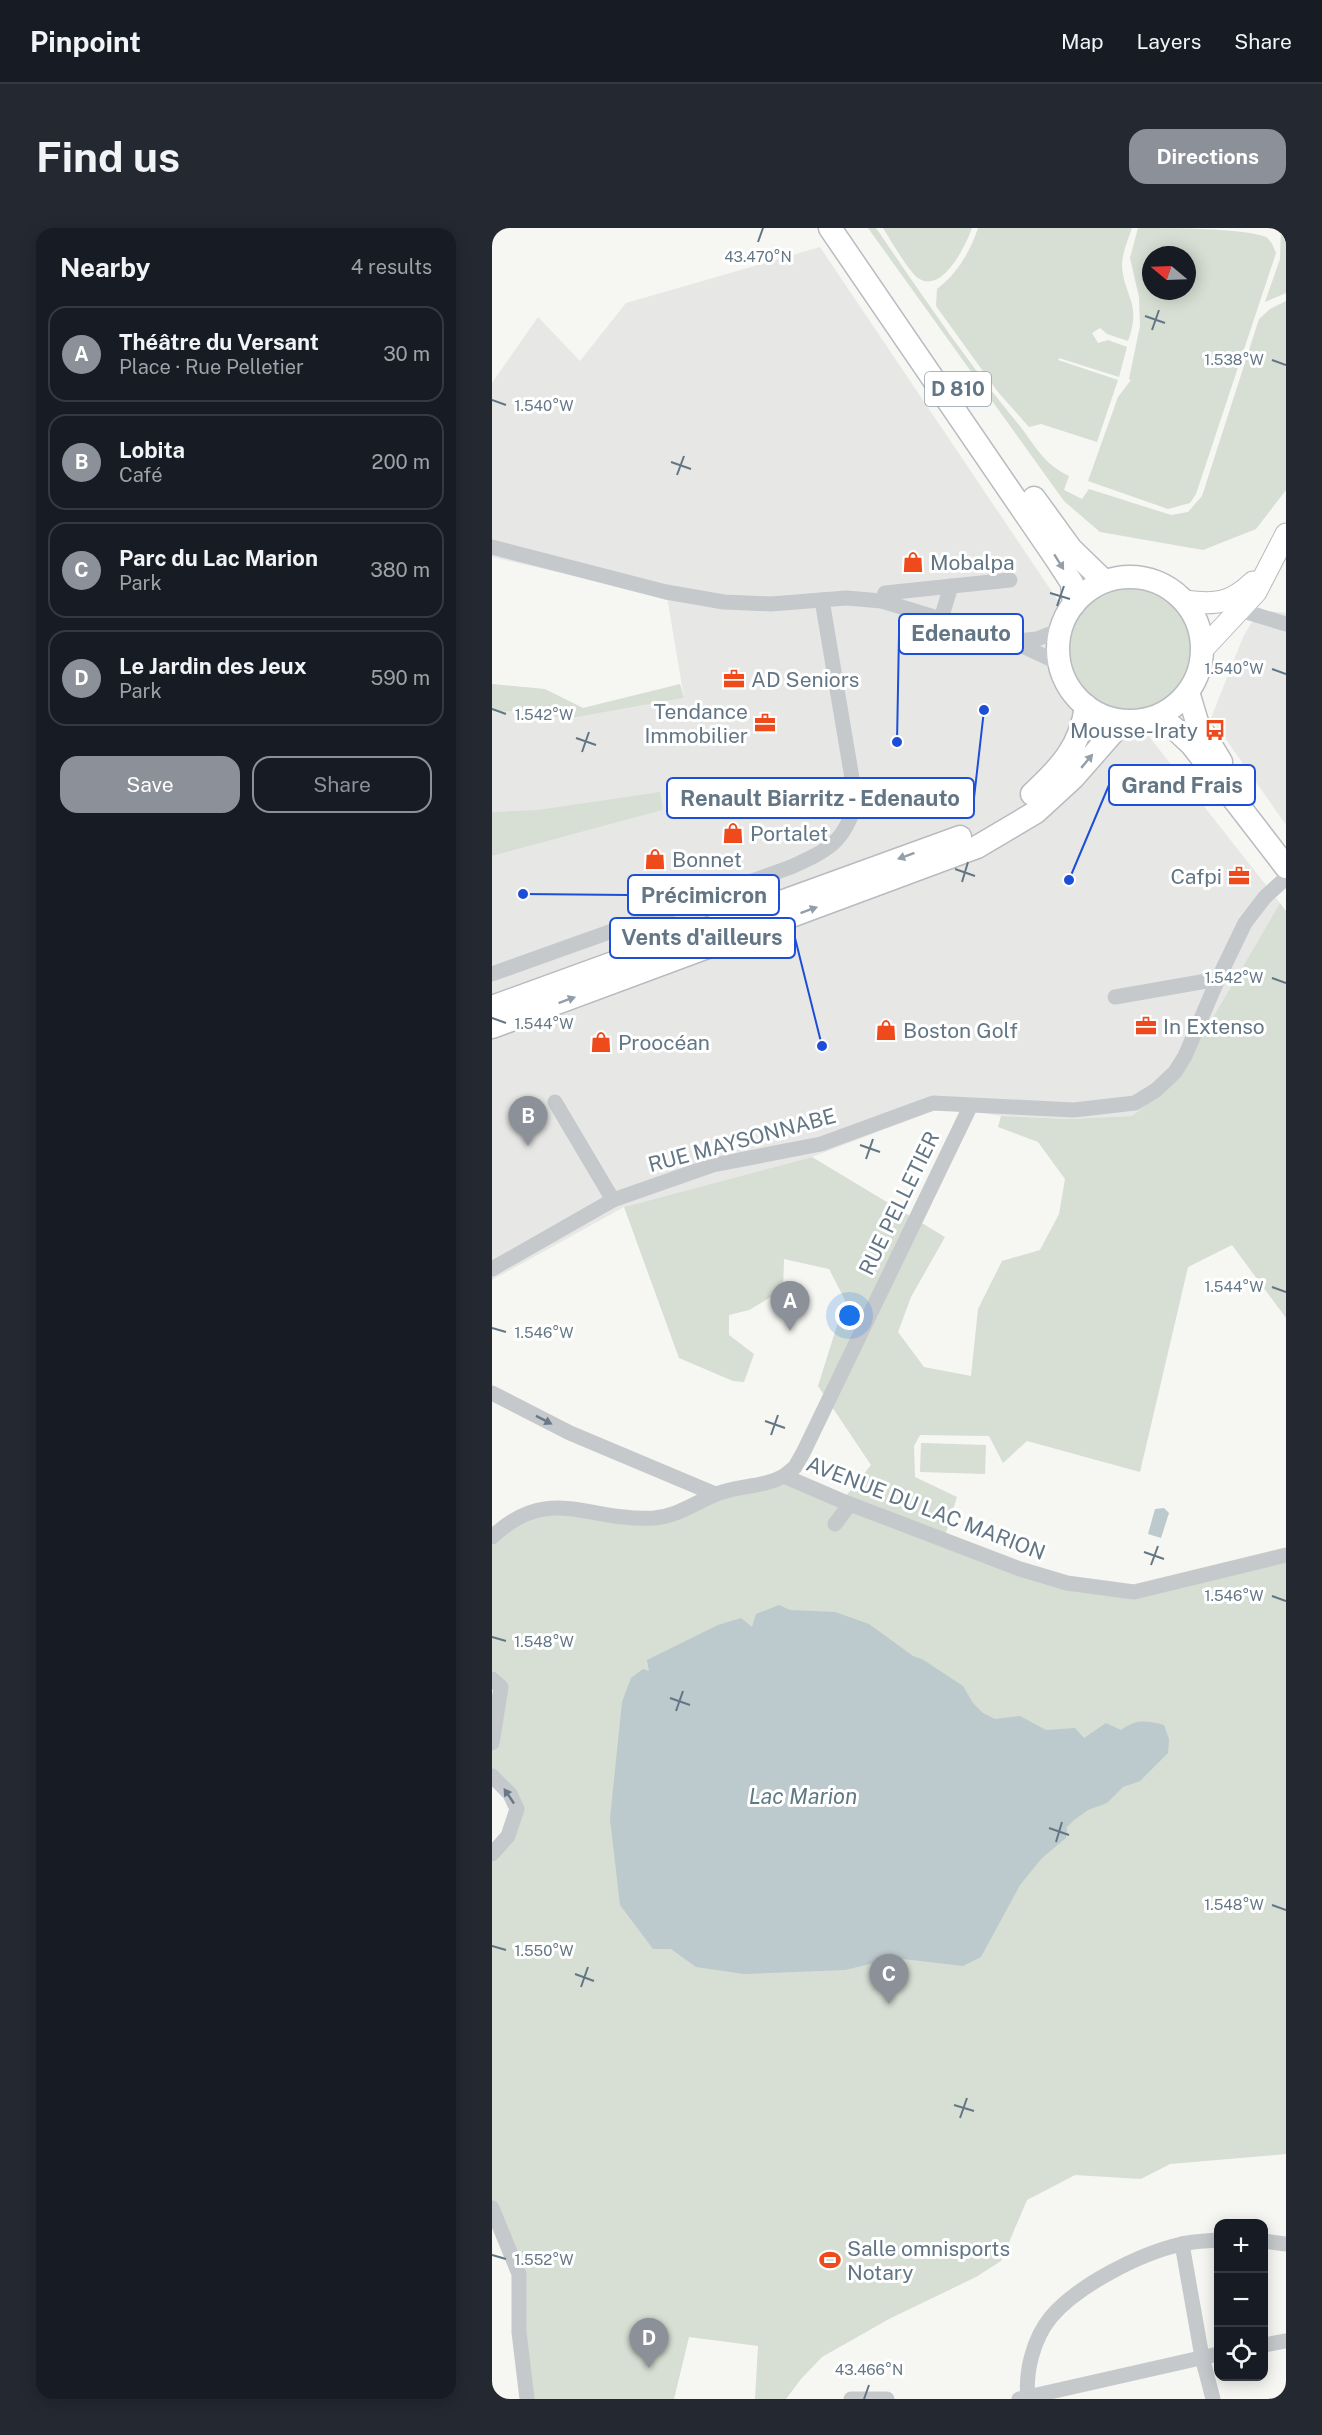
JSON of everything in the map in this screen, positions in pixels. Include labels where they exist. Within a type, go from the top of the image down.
[{"type":"main road","name":"D 810","points":[[830,228],[1055,557],[1072,584],[1074,604]]},
{"type":"main road","name":"D 810","points":[[848,228],[1071,549],[1104,581]]},
{"type":"main road","points":[[492,1027],[978,847],[1036,812],[1134,721],[1169,710],[1188,692],[1199,672],[1203,649],[1198,623],[1185,601],[1161,583],[1142,578],[1133,576],[1104,581],[1087,590],[1074,604],[1060,630],[1059,663],[1074,694],[1086,706],[1104,717],[1134,721],[1173,727],[1192,745],[1286,867]]},
{"type":"main road","points":[[1188,692],[1197,722],[1221,763],[1286,854]]},
{"type":"main road","points":[[492,1007],[969,833],[1028,798],[1060,768],[1076,746],[1084,724],[1086,706]]},
{"type":"street","points":[[1203,649],[1256,592],[1286,534]]},
{"type":"street","points":[[492,548],[666,592],[724,602],[771,604],[846,598],[882,601],[1012,641],[1059,663]]},
{"type":"street","points":[[1185,601],[1219,603],[1238,597],[1268,567]]},
{"type":"street","points":[[882,601],[885,593],[1010,580]]},
{"type":"street","points":[[941,619],[951,586]]},
{"type":"street","points":[[492,974],[791,867],[827,850],[849,825],[856,802],[822,600]]},
{"type":"street","points":[[1240,610],[1286,624]]},
{"type":"street","points":[[1012,641],[1037,639],[1060,630]]},
{"type":"street","name":"RUE MAYSONNABE","points":[[492,1269],[613,1200],[713,1165],[821,1144],[933,1103],[960,1103],[970,1107],[986,1105],[1074,1110],[1135,1103],[1156,1090],[1175,1072],[1185,1056],[1218,979],[1254,909],[1286,878]]},
{"type":"street","points":[[1115,997],[1218,979]]},
{"type":"street","points":[[555,1102],[613,1200]]},
{"type":"street","name":"RUE PELLETIER","points":[[784,1476],[795,1467],[970,1107]]},
{"type":"street","points":[[492,1393],[570,1433],[715,1494]]},
{"type":"street","name":"AVENUE DU LAC MARION","points":[[492,1537],[518,1517],[548,1508],[565,1507],[652,1518],[671,1516],[715,1494],[771,1483],[784,1476],[850,1504],[1020,1569],[1067,1583],[1134,1592],[1286,1555]]},
{"type":"street","points":[[835,1524],[850,1504]]},
{"type":"street","points":[[492,1679],[501,1687],[492,1743]]},
{"type":"street","points":[[492,1776],[510,1794],[517,1809],[508,1836],[492,1854]]},
{"type":"street","points":[[492,2208],[519,2274],[519,2332],[527,2399]]},
{"type":"street","points":[[1214,2240],[1182,2244],[1127,2264],[1080,2292],[1050,2318],[1031,2354],[1024,2398],[1214,2355]]},
{"type":"street","points":[[1268,2242],[1286,2244]]},
{"type":"street","points":[[1182,2244],[1202,2357],[1212,2399]]},
{"type":"street","points":[[1268,2344],[1286,2341]]},
{"type":"street","points":[[851,2399],[887,2399]]},
{"type":"shaded area","points":[[868,228],[876,228],[963,353],[1040,454],[1069,476],[1064,490],[1082,499],[1089,489],[1171,515],[1188,512],[1202,496],[1259,319],[1270,309],[1286,301],[1286,490],[1256,529],[1203,550],[1100,532],[1064,501]]},
{"type":"shaded area","points":[[883,228],[972,228],[952,266],[936,280],[927,281],[918,278],[910,269]]},
{"type":"shaded area","points":[[978,228],[1132,228],[1124,251],[1122,266],[1123,277],[1133,308],[1132,328],[1128,341],[1107,334],[1100,328],[1092,333],[1098,343],[1108,340],[1127,347],[1119,377],[1059,358],[1058,360],[1118,380],[1097,442],[1041,424],[1029,427],[998,392],[936,306],[937,289],[951,277],[962,262]]},
{"type":"shaded area","points":[[1138,228],[1205,229],[1255,234],[1266,237],[1276,253],[1196,494],[1190,503],[1168,509],[1088,481],[1118,397],[1131,380],[1129,379],[1140,326],[1139,297],[1130,258]]},
{"type":"shaded area","points":[[1281,228],[1286,228],[1286,293],[1265,302],[1280,259]]},
{"type":"shaded area","points":[[820,247],[1151,739],[1280,903],[1175,1082],[1132,1116],[1069,1119],[1001,1116],[943,1107],[812,1157],[624,1207],[492,1280],[492,856],[663,810],[492,812],[492,711],[533,711],[566,719],[684,698],[667,597],[492,557],[492,383],[538,317],[580,361],[626,303]]},
{"type":"shaded area","points":[[1132,587],[1156,592],[1177,605],[1190,626],[1195,650],[1190,674],[1177,695],[1156,708],[1132,713],[1108,708],[1087,695],[1074,674],[1069,650],[1074,626],[1087,605],[1108,592]]},
{"type":"shaded area","points":[[1259,610],[1286,613],[1286,825],[1211,718],[1243,637]]},
{"type":"shaded area","points":[[492,684],[545,689],[583,708],[680,684],[684,698],[566,719],[533,711],[492,711]]},
{"type":"shaded area","points":[[660,792],[663,810],[492,856],[492,812],[538,810]]},
{"type":"shaded area","points":[[1280,903],[1286,911],[1286,1318],[1232,1245],[1188,1267],[1140,1472],[1027,1441],[1003,1463],[989,1436],[920,1435],[914,1446],[915,1477],[957,1497],[944,1539],[1020,1569],[1134,1592],[1286,1555],[1286,2154],[1170,2164],[1141,2179],[1075,2175],[1027,2200],[1001,2261],[976,2277],[889,2319],[822,2357],[786,2399],[755,2399],[758,2346],[689,2337],[674,2399],[527,2399],[519,2274],[492,2208],[492,1854],[517,1809],[492,1776],[492,1743],[501,1687],[492,1679],[492,1537],[533,1511],[652,1518],[784,1476],[842,1501],[871,1465],[818,1386],[845,1300],[829,1269],[784,1259],[783,1290],[749,1310],[729,1315],[729,1335],[754,1354],[744,1382],[733,1381],[679,1358],[624,1207],[812,1157],[945,1237],[911,1297],[898,1332],[924,1367],[971,1376],[978,1309],[1002,1261],[1040,1250],[1059,1214],[1065,1179],[1038,1142],[998,1127],[1001,1116],[1069,1119],[1132,1116],[1175,1082]]},
{"type":"shaded area","points":[[921,1443],[986,1445],[985,1474],[920,1472]]},
{"type":"water","points":[[1164,1508],[1169,1513],[1161,1538],[1148,1534],[1155,1509]]},
{"type":"water","name":"Lac Marion","points":[[779,1605],[790,1610],[835,1612],[869,1624],[913,1656],[922,1659],[963,1686],[973,1703],[983,1713],[995,1719],[1020,1716],[1046,1730],[1075,1728],[1084,1738],[1106,1723],[1121,1730],[1136,1722],[1152,1722],[1164,1725],[1169,1739],[1168,1753],[1140,1781],[1123,1787],[1107,1803],[1088,1810],[1067,1827],[1066,1838],[1042,1858],[1020,1885],[981,1957],[963,1966],[895,1958],[845,1970],[744,1974],[696,1967],[671,1949],[653,1949],[620,1905],[610,1819],[622,1702],[631,1678],[643,1669],[649,1671],[647,1660],[718,1625],[741,1618],[752,1627],[756,1614]]},
{"type":"place","name":"Mobalpa","points":[[913,562]]},
{"type":"place","name":"AD Seniors","points":[[734,679]]},
{"type":"place","name":"Renault Biarritz - Edenauto","points":[[984,710]]},
{"type":"place","name":"Tendance Immobilier","points":[[765,723]]},
{"type":"place","name":"Mousse-Iraty","points":[[1215,730]]},
{"type":"place","name":"Edenauto","points":[[897,742]]},
{"type":"place","name":"Portalet","points":[[733,833]]},
{"type":"place","name":"Bonnet","points":[[655,859]]},
{"type":"place","name":"Cafpi","points":[[1239,876]]},
{"type":"place","name":"Grand Frais","points":[[1069,880]]},
{"type":"place","name":"Précimicron","points":[[523,894]]},
{"type":"place","name":"In Extenso","points":[[1146,1026]]},
{"type":"place","name":"Boston Golf","points":[[886,1030]]},
{"type":"place","name":"Proocéan","points":[[601,1042]]},
{"type":"place","name":"Vents d'ailleurs","points":[[822,1046]]},
{"type":"place","name":"Lobita","points":[[528,1146]]},
{"type":"place","name":"Théâtre du Versant","points":[[790,1331]]},
{"type":"place","name":"Parc du Lac Marion","points":[[889,2004]]},
{"type":"place","name":"Salle omnisports Notary","points":[[830,2260]]},
{"type":"place","name":"Le Jardin des Jeux","points":[[649,2368]]}]
